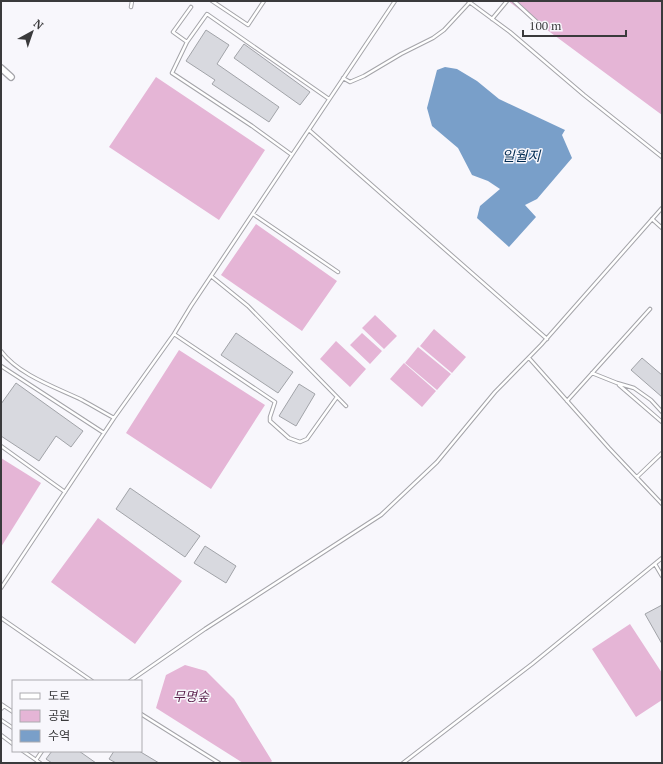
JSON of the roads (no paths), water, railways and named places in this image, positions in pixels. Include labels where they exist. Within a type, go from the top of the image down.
[{"type":"street","points":[[1,68],[11,77]]},
{"type":"lane","points":[[131,7],[132,1]]},
{"type":"lane","points":[[212,1],[248,25],[264,1]]},
{"type":"lane","points":[[1,588],[114,418],[174,334],[211,276],[395,1]]},
{"type":"lane","points":[[492,19],[507,1]]},
{"type":"lane","points":[[514,1],[540,25]]},
{"type":"lane","points":[[343,78],[350,82],[364,76],[401,54],[433,38],[444,30],[469,2],[510,32],[584,95],[662,157]]},
{"type":"lane","points":[[187,42],[173,32],[191,7]]},
{"type":"lane","points":[[292,155],[252,126],[172,73],[187,42],[207,14],[329,99]]},
{"type":"lane","points":[[309,130],[468,268],[547,339]]},
{"type":"lane","points":[[131,680],[205,629],[381,515],[437,462],[495,392],[547,339],[662,208]]},
{"type":"lane","points":[[253,214],[338,272]]},
{"type":"lane","points":[[652,219],[662,228]]},
{"type":"lane","points":[[211,276],[248,306],[346,406]]},
{"type":"lane","points":[[567,401],[650,309]]},
{"type":"lane","points":[[174,334],[275,402],[270,421],[289,438],[300,442],[307,439],[337,397]]},
{"type":"lane","points":[[1,351],[6,358],[34,378],[114,418]]},
{"type":"lane","points":[[529,358],[662,504]]},
{"type":"lane","points":[[1,366],[104,433]]},
{"type":"lane","points":[[592,373],[634,388],[651,400],[662,412]]},
{"type":"lane","points":[[617,383],[662,422]]},
{"type":"lane","points":[[1,446],[65,492]]},
{"type":"lane","points":[[637,477],[662,452]]},
{"type":"lane","points":[[403,763],[532,664],[662,558]]},
{"type":"lane","points":[[655,564],[662,576]]},
{"type":"lane","points":[[1,618],[88,680]]},
{"type":"lane","points":[[1,710],[2,705],[12,711]]},
{"type":"lane","points":[[142,715],[219,763]]},
{"type":"lane","points":[[1,720],[12,727]]},
{"type":"lane","points":[[1,736],[12,743]]},
{"type":"lane","points":[[24,752],[40,763]]},
{"type":"lane","points":[[36,760],[41,752]]},
{"type":"water","name":"일월지","points":[[445,67],[457,69],[477,81],[499,99],[565,130],[562,135],[572,158],[537,199],[525,205],[536,217],[509,247],[477,218],[480,206],[500,189],[488,181],[472,175],[458,148],[432,126],[427,108],[437,70]]},
{"type":"park label","name":"무명숲","points":[[191,696]]}]
